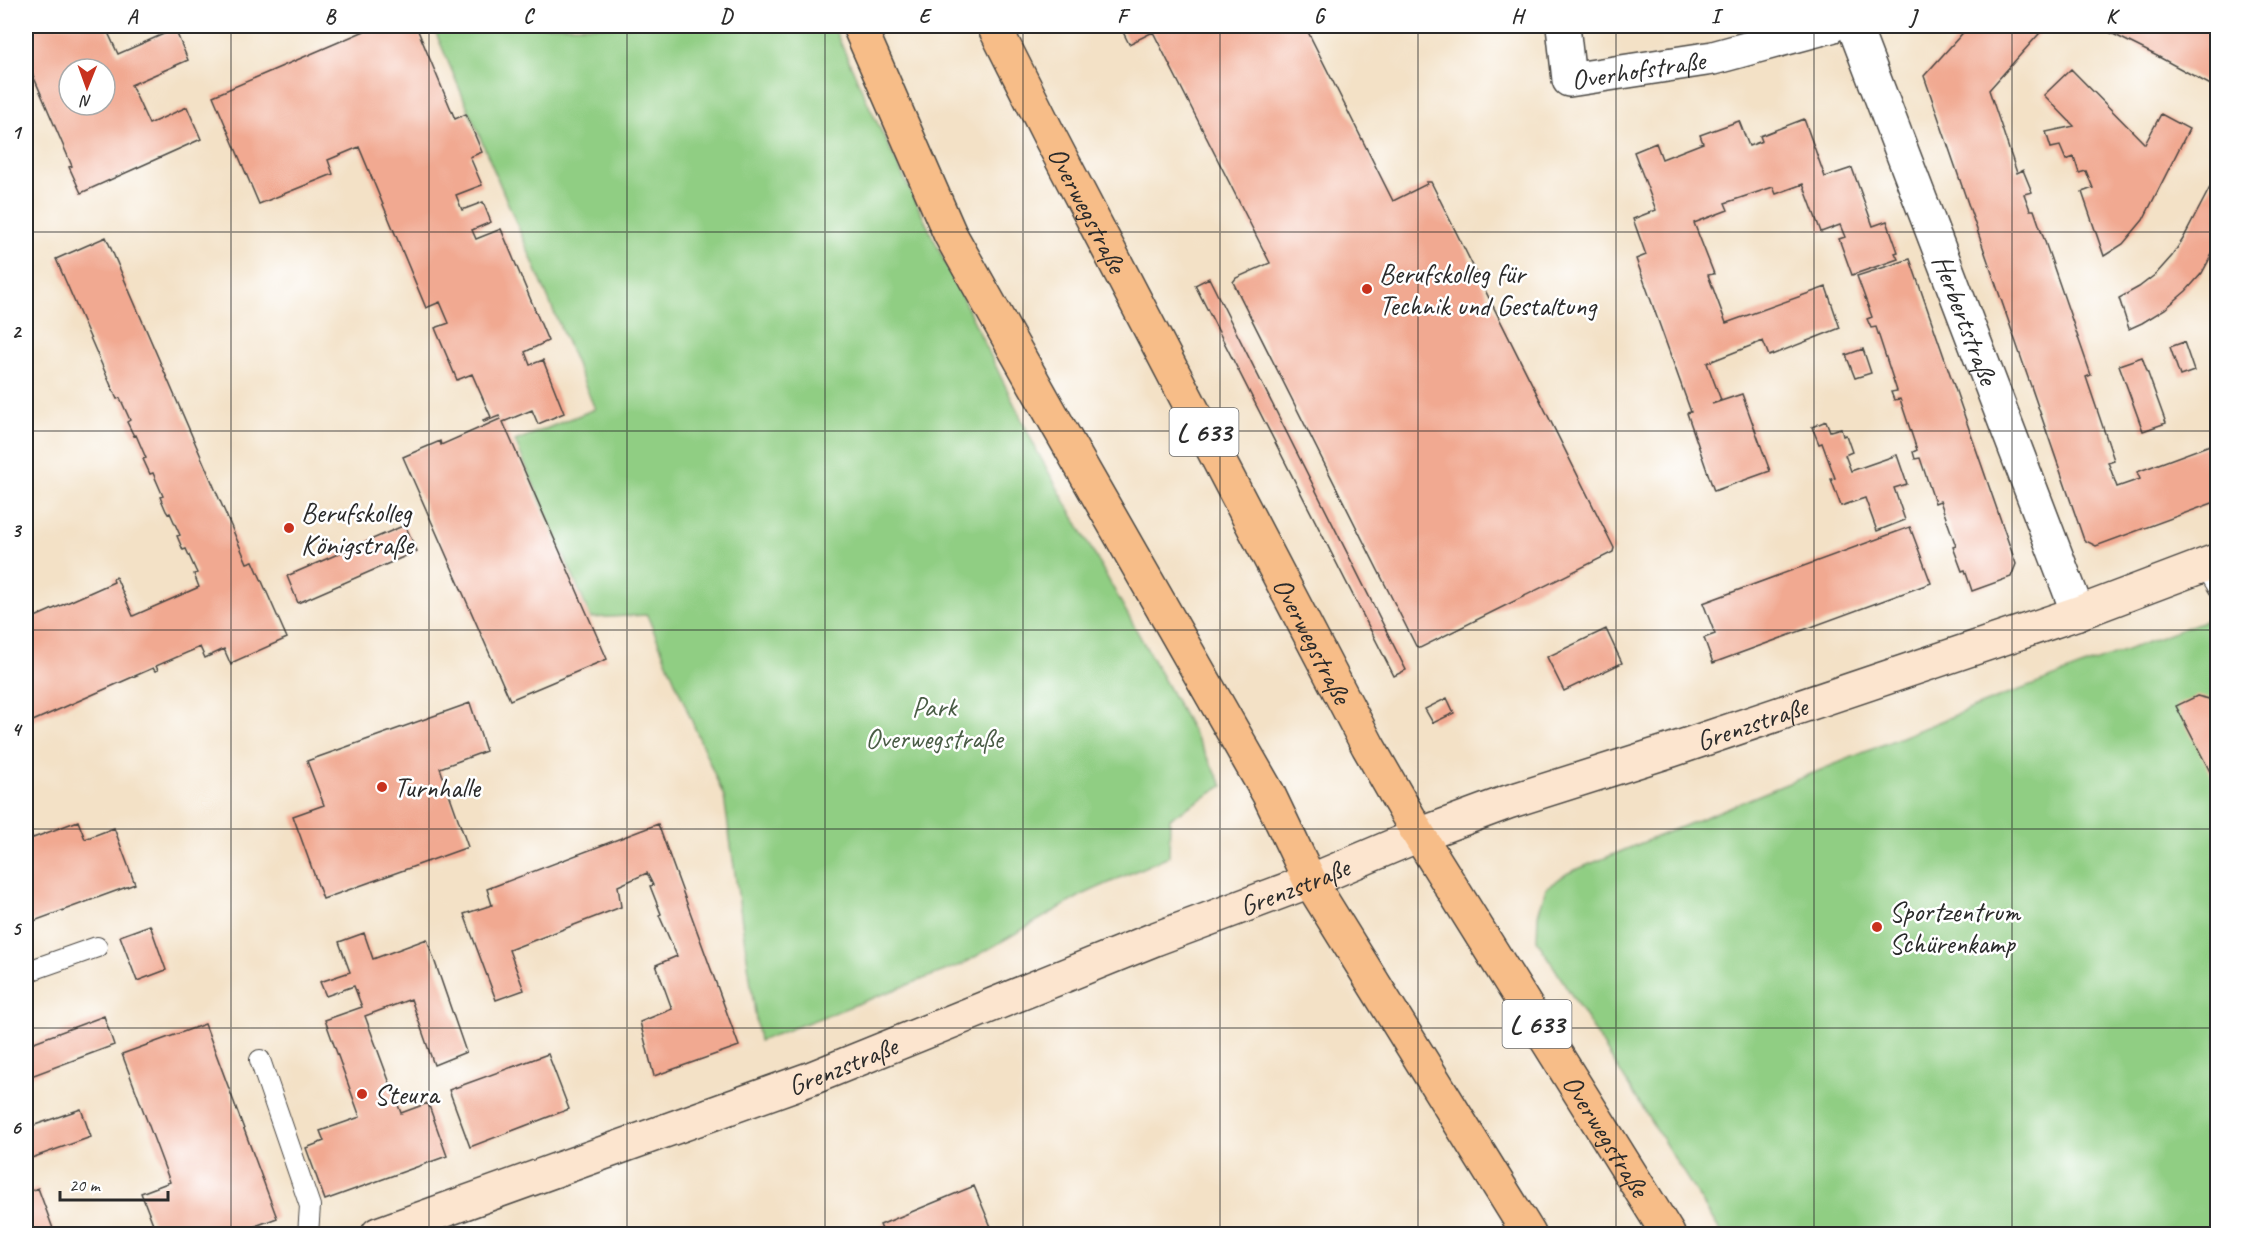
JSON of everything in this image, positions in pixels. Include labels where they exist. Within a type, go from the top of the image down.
[{"type":"main road","points":[[860,26],[950,234],[1268,793],[1310,881],[1529,1234]]},
{"type":"main road","name":"Overwegstraße","points":[[994,26],[1352,715],[1419,836],[1668,1234]]},
{"type":"street","name":"Overhofstraße","points":[[1563,26],[1569,80],[1713,58],[1831,26]]},
{"type":"street","name":"Herbertstraße","points":[[1854,26],[2078,614]]},
{"type":"street","name":"Grenzstraße","points":[[378,1234],[812,1078],[1155,939],[1310,881],[1508,802],[2213,571]]},
{"type":"lane","points":[[26,972],[97,946]]},
{"type":"lane","points":[[260,1060],[310,1206],[308,1234]]},
{"type":"green space","name":"Park Overwegstraße","points":[[433,26],[833,26],[871,110],[1037,451],[1223,786],[1170,818],[1169,856],[1082,895],[963,964],[759,1041],[724,797],[647,615],[591,618],[515,441],[595,409]]},
{"type":"green space","name":"Sportzentrum Schürenkamp","points":[[2217,616],[2217,1234],[1722,1234],[1537,940],[1538,915],[1546,888],[1568,873],[1985,703]]},
{"type":"building","points":[[26,26],[105,26],[118,54],[175,29],[188,60],[131,85],[149,124],[187,107],[201,139],[81,193],[69,167],[72,166],[26,59]]},
{"type":"building","points":[[376,26],[416,26],[455,119],[466,114],[482,152],[470,157],[482,185],[456,195],[462,210],[483,202],[491,222],[472,230],[476,239],[501,229],[548,341],[525,352],[530,365],[543,360],[564,413],[538,424],[532,410],[503,422],[607,659],[510,700],[403,457],[440,441],[441,445],[500,419],[499,416],[484,422],[483,420],[491,417],[472,374],[457,380],[435,328],[449,323],[440,302],[426,308],[359,147],[328,160],[333,174],[259,204],[213,96]]},
{"type":"building","points":[[1120,26],[1305,26],[1393,201],[1427,184],[1426,182],[1431,182],[1614,548],[1613,552],[1420,648],[1416,646],[1233,282],[1236,278],[1270,263],[1153,32],[1129,44]]},
{"type":"building","points":[[1592,26],[1611,26],[1611,27],[1593,29]]},
{"type":"building","points":[[1969,26],[2046,26],[1989,90],[2017,173],[2023,170],[2032,192],[2024,194],[2030,210],[2034,210],[2091,375],[2086,377],[2114,460],[2108,462],[2117,487],[2140,479],[2137,472],[2218,442],[2218,501],[2096,546],[2084,540],[1924,76]]},
{"type":"building","points":[[2097,26],[2218,26],[2218,89],[2157,56]]},
{"type":"building","points":[[2071,69],[2145,144],[2161,114],[2189,129],[2143,220],[2123,244],[2104,256],[2082,192],[2093,188],[2086,171],[2079,173],[2074,157],[2066,160],[2060,146],[2051,148],[2046,132],[2074,126],[2044,95]]},
{"type":"building","points":[[1804,119],[1825,177],[1852,168],[1873,226],[1887,221],[1898,252],[1895,253],[1898,259],[1852,275],[1839,239],[1845,237],[1840,225],[1821,232],[1803,184],[1776,194],[1773,187],[1725,203],[1728,210],[1694,223],[1714,274],[1708,275],[1726,323],[1826,287],[1840,328],[1769,356],[1763,341],[1707,363],[1721,400],[1712,404],[1742,394],[1770,471],[1714,491],[1687,413],[1691,412],[1636,259],[1646,255],[1633,219],[1656,210],[1634,152],[1656,143],[1662,159],[1703,143],[1700,135],[1739,121],[1749,146],[1762,141],[1760,136]]},
{"type":"building","points":[[2218,172],[2218,243],[2202,273],[2165,309],[2129,329],[2119,298],[2156,274],[2172,256]]},
{"type":"building","points":[[106,237],[247,563],[253,561],[287,638],[233,662],[231,665],[224,649],[205,658],[200,647],[156,666],[158,670],[155,671],[153,668],[26,724],[26,621],[114,582],[113,579],[116,577],[133,616],[199,587],[194,574],[197,573],[186,549],[183,550],[177,536],[180,535],[170,513],[166,511],[160,497],[163,496],[153,473],[150,474],[136,435],[134,436],[127,422],[130,420],[120,398],[117,399],[115,395],[56,259]]},
{"type":"building","points":[[1910,259],[2016,564],[2011,577],[1972,591],[1965,570],[1962,571],[1953,547],[1956,546],[1940,501],[1935,503],[1920,458],[1915,459],[1913,452],[1917,450],[1900,399],[1894,400],[1891,392],[1897,391],[1876,327],[1871,328],[1867,319],[1872,317],[1857,276]]},
{"type":"building","points":[[1209,278],[1406,670],[1394,676],[1195,285]]},
{"type":"building","points":[[2184,342],[2194,371],[2180,376],[2170,347]]},
{"type":"building","points":[[1863,349],[1871,373],[1855,378],[1846,355]]},
{"type":"building","points":[[2142,357],[2166,423],[2143,431],[2119,365]]},
{"type":"building","points":[[1826,421],[1830,431],[1841,428],[1843,436],[1846,435],[1852,452],[1845,455],[1851,471],[1897,455],[1907,484],[1894,488],[1905,520],[1877,531],[1865,498],[1841,506],[1831,479],[1835,478],[1822,443],[1819,444],[1812,427]]},
{"type":"building","points":[[405,525],[417,551],[298,603],[287,576]]},
{"type":"building","points":[[1910,527],[1931,583],[1713,663],[1704,638],[1715,634],[1703,603]]},
{"type":"building","points":[[1606,629],[1622,663],[1564,691],[1547,657]]},
{"type":"building","points":[[2197,696],[2209,699],[2218,715],[2218,787],[2176,706]]},
{"type":"building","points":[[1447,698],[1454,713],[1433,723],[1425,709]]},
{"type":"building","name":"Turnhalle","points":[[470,703],[486,751],[440,768],[468,847],[323,899],[293,816],[324,805],[307,761]]},
{"type":"building","points":[[78,821],[85,839],[114,828],[135,884],[26,924],[26,841],[31,838],[31,835],[33,838]]},
{"type":"building","points":[[658,824],[739,1046],[654,1076],[640,1022],[672,1009],[656,965],[677,956],[659,915],[661,914],[650,886],[653,885],[647,873],[618,886],[621,907],[509,950],[524,990],[496,1000],[464,914],[492,905],[487,889]]},
{"type":"building","points":[[150,925],[166,970],[137,981],[120,936]]},
{"type":"building","points":[[364,933],[373,959],[427,939],[466,1052],[434,1065],[411,999],[365,1016],[401,1113],[428,1103],[447,1156],[325,1200],[306,1148],[324,1141],[320,1131],[360,1117],[325,1020],[362,1007],[354,986],[326,996],[320,982],[350,972],[339,942]]},
{"type":"building","points":[[104,1016],[114,1045],[26,1078],[26,1045]]},
{"type":"building","points":[[205,1024],[277,1218],[234,1234],[157,1234],[141,1193],[170,1182],[122,1054]]},
{"type":"building","points":[[548,1054],[569,1109],[470,1147],[449,1090]]},
{"type":"building","points":[[81,1109],[91,1137],[26,1160],[26,1128]]},
{"type":"building","points":[[974,1186],[994,1234],[884,1234],[880,1225]]},
{"type":"building","points":[[38,1188],[55,1234],[26,1234],[26,1193]]},
{"type":"place","name":"Berufskolleg für Technik und Gestaltung","points":[[1367,289]]},
{"type":"place","name":"Berufskolleg Königstraße","points":[[289,528]]},
{"type":"place","name":"Turnhalle","points":[[382,787]]},
{"type":"place","name":"Sportzentrum Schürenkamp","points":[[1877,927]]},
{"type":"place","name":"Steura","points":[[362,1094]]}]
